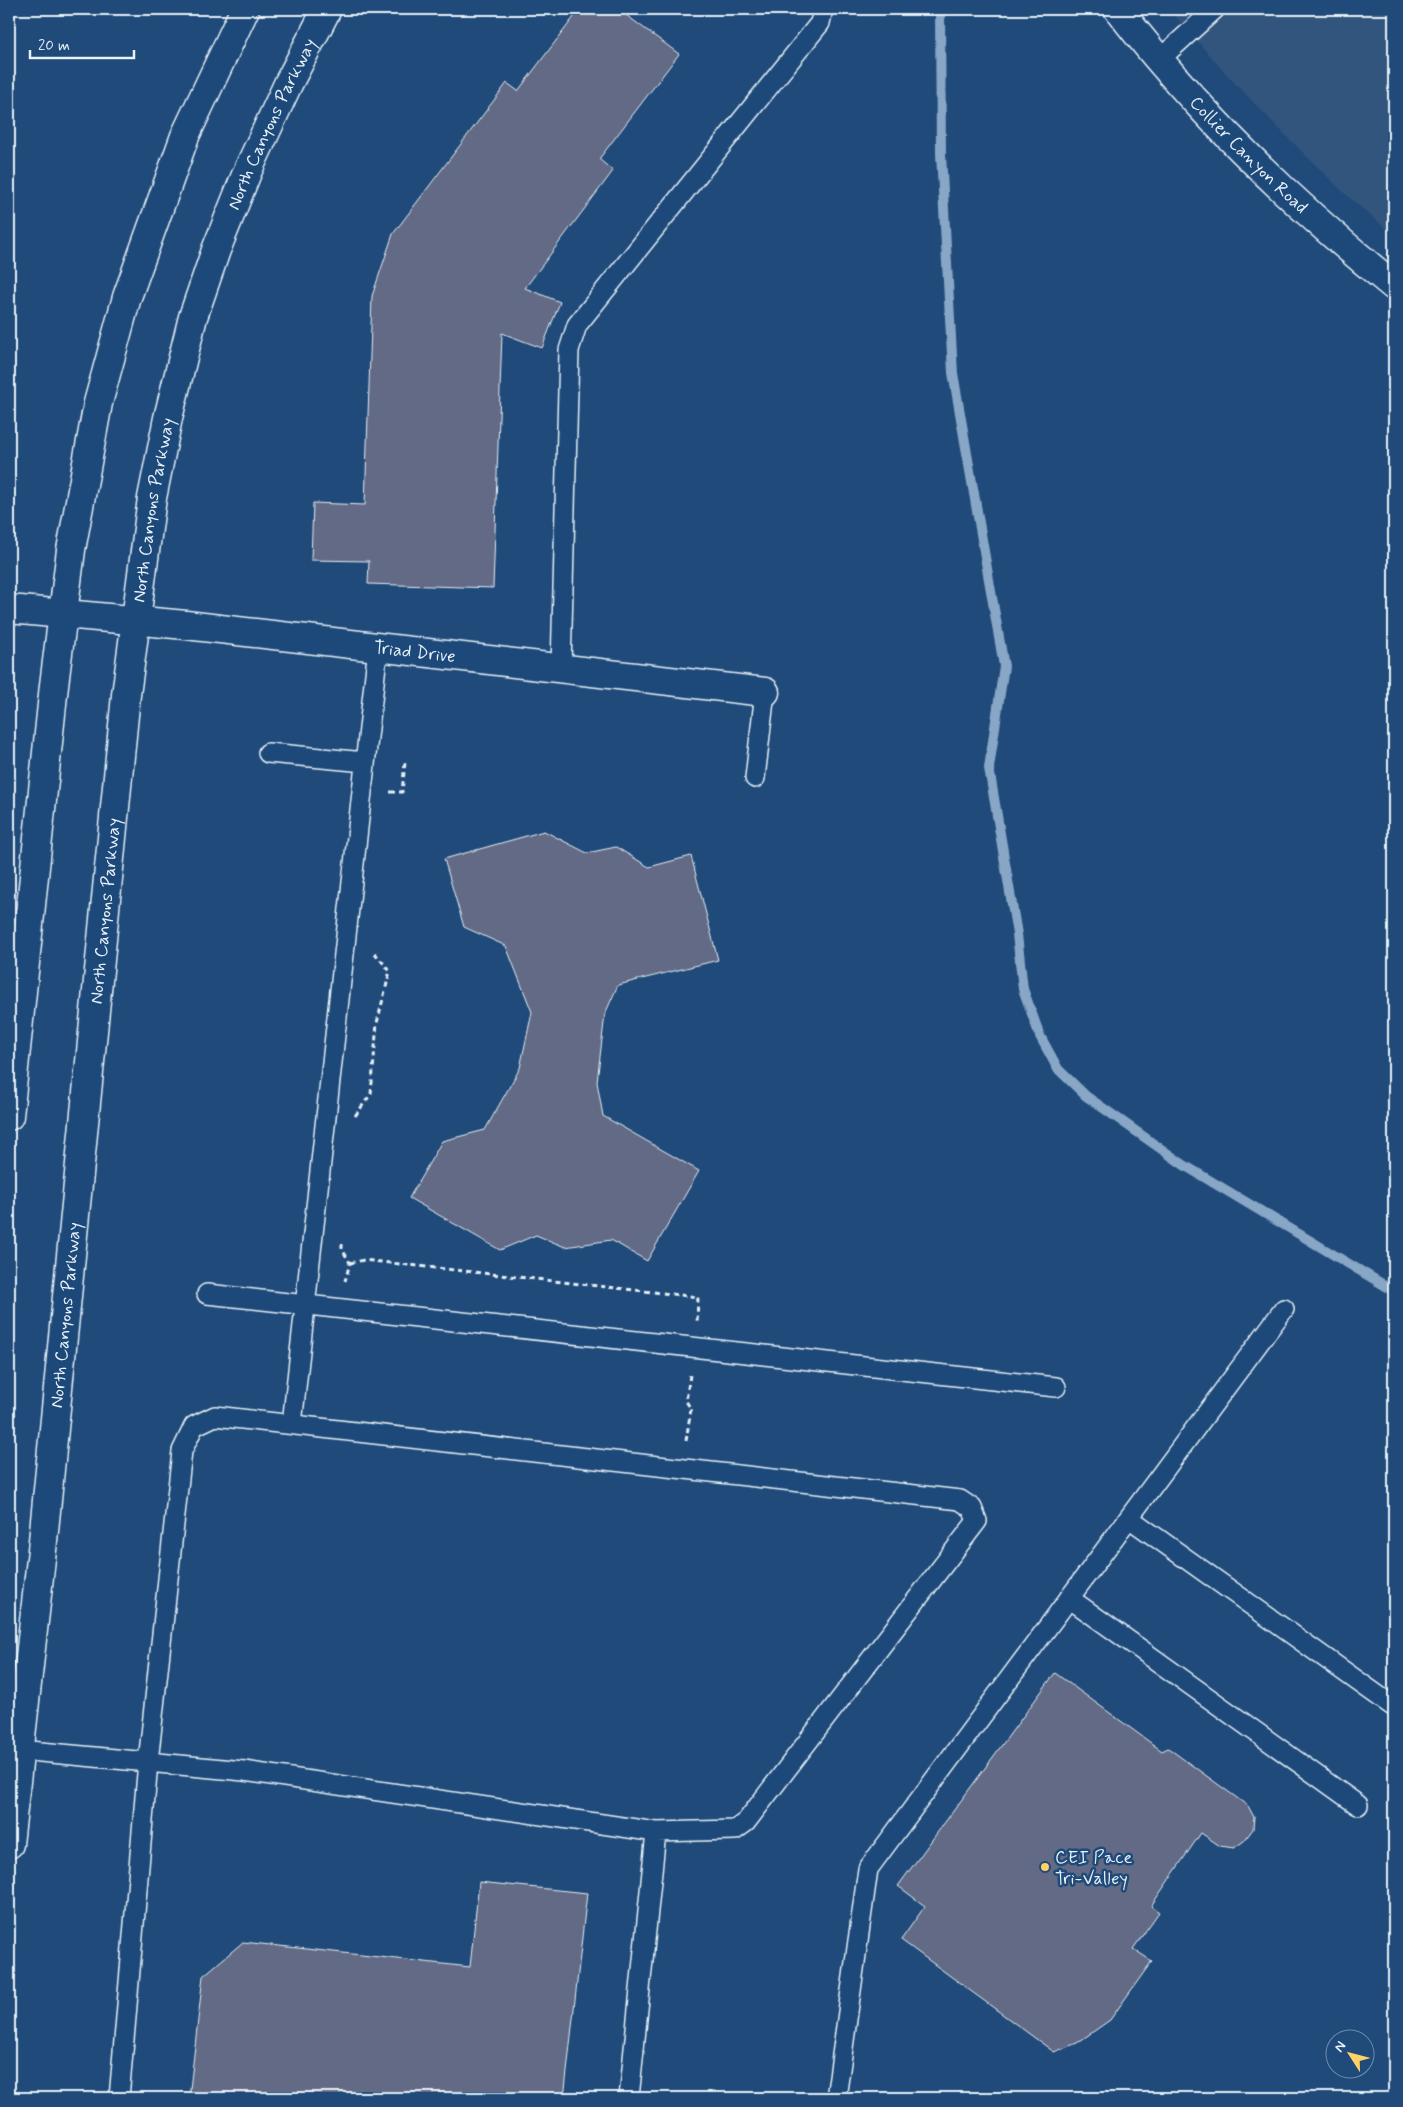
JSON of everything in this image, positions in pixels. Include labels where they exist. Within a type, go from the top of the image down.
[{"type":"main road","points":[[9,1116],[63,614],[75,522],[98,403],[128,297],[185,136],[245,9]]},
{"type":"main road","name":"North Canyons Parkway","points":[[9,1844],[44,1531],[126,695],[152,498],[168,418],[193,317],[216,250],[248,170],[288,84],[327,9]]},
{"type":"main road","name":"Collier Canyon Road","points":[[1118,9],[1198,103],[1273,179],[1352,252],[1394,286]]},
{"type":"main road","name":"Triad Drive","points":[[9,609],[378,647],[766,692]]},
{"type":"lane","points":[[561,668],[569,350],[577,325],[820,23],[823,9]]},
{"type":"lane","points":[[1160,58],[1215,9]]},
{"type":"lane","points":[[292,1424],[378,647]]},
{"type":"lane","points":[[755,778],[766,692]]},
{"type":"lane","points":[[268,753],[365,762]]},
{"type":"lane","points":[[207,1294],[1056,1387]]},
{"type":"lane","points":[[836,2098],[868,1870],[1284,1309]]},
{"type":"lane","points":[[19,1750],[148,1762],[244,1771],[656,1832],[735,1830],[746,1822],[977,1521],[972,1508],[960,1500],[215,1416],[194,1426],[182,1451],[148,1762],[119,2098]]},
{"type":"lane","points":[[1129,1518],[1394,1707]]},
{"type":"lane","points":[[1069,1598],[1358,1805]]},
{"type":"lane","points":[[629,2098],[656,1832]]},
{"type":"path","points":[[388,802],[389,792],[402,792],[405,762]]},
{"type":"path","points":[[354,1124],[355,1115],[371,1094],[377,1023],[390,971],[372,952],[373,943]]},
{"type":"path","points":[[342,1240],[342,1249],[350,1263],[345,1281]]},
{"type":"path","points":[[350,1263],[364,1260],[698,1297],[694,1347],[686,1401],[691,1409],[685,1450],[687,1469]]},
{"type":"shaded area","points":[[1169,9],[1394,9],[1394,236],[1343,192],[1288,138],[1227,75]]},
{"type":"building","points":[[580,9],[618,9],[679,54],[599,159],[613,171],[525,288],[560,302],[542,348],[502,333],[493,588],[368,584],[369,561],[311,560],[313,503],[365,505],[372,296],[393,234],[507,83],[518,91]]},
{"type":"building","points":[[544,831],[587,853],[616,847],[649,867],[691,856],[718,960],[618,985],[605,1014],[597,1082],[603,1116],[699,1171],[647,1261],[611,1240],[565,1247],[536,1235],[500,1250],[409,1198],[442,1141],[485,1130],[520,1068],[532,1012],[506,946],[464,927],[444,859]]},
{"type":"building","name":"CEI Pace Tri-Valley","points":[[1055,1673],[1162,1751],[1168,1748],[1248,1806],[1254,1817],[1253,1829],[1244,1841],[1234,1848],[1220,1846],[1201,1833],[1151,1906],[1159,1912],[1133,1949],[1152,1961],[1110,2020],[1077,2043],[1054,2052],[901,1940],[925,1906],[898,1886]]},
{"type":"building","points":[[479,1882],[587,1893],[564,2098],[189,2098],[203,1976],[243,1942],[470,1967]]},
{"type":"waterway","points":[[940,9],[941,154],[953,373],[1004,666],[989,768],[1017,934],[1023,989],[1040,1036],[1058,1069],[1086,1096],[1184,1165],[1394,1291]]},
{"type":"place","name":"CEI Pace Tri-Valley","points":[[1045,1867]]}]
